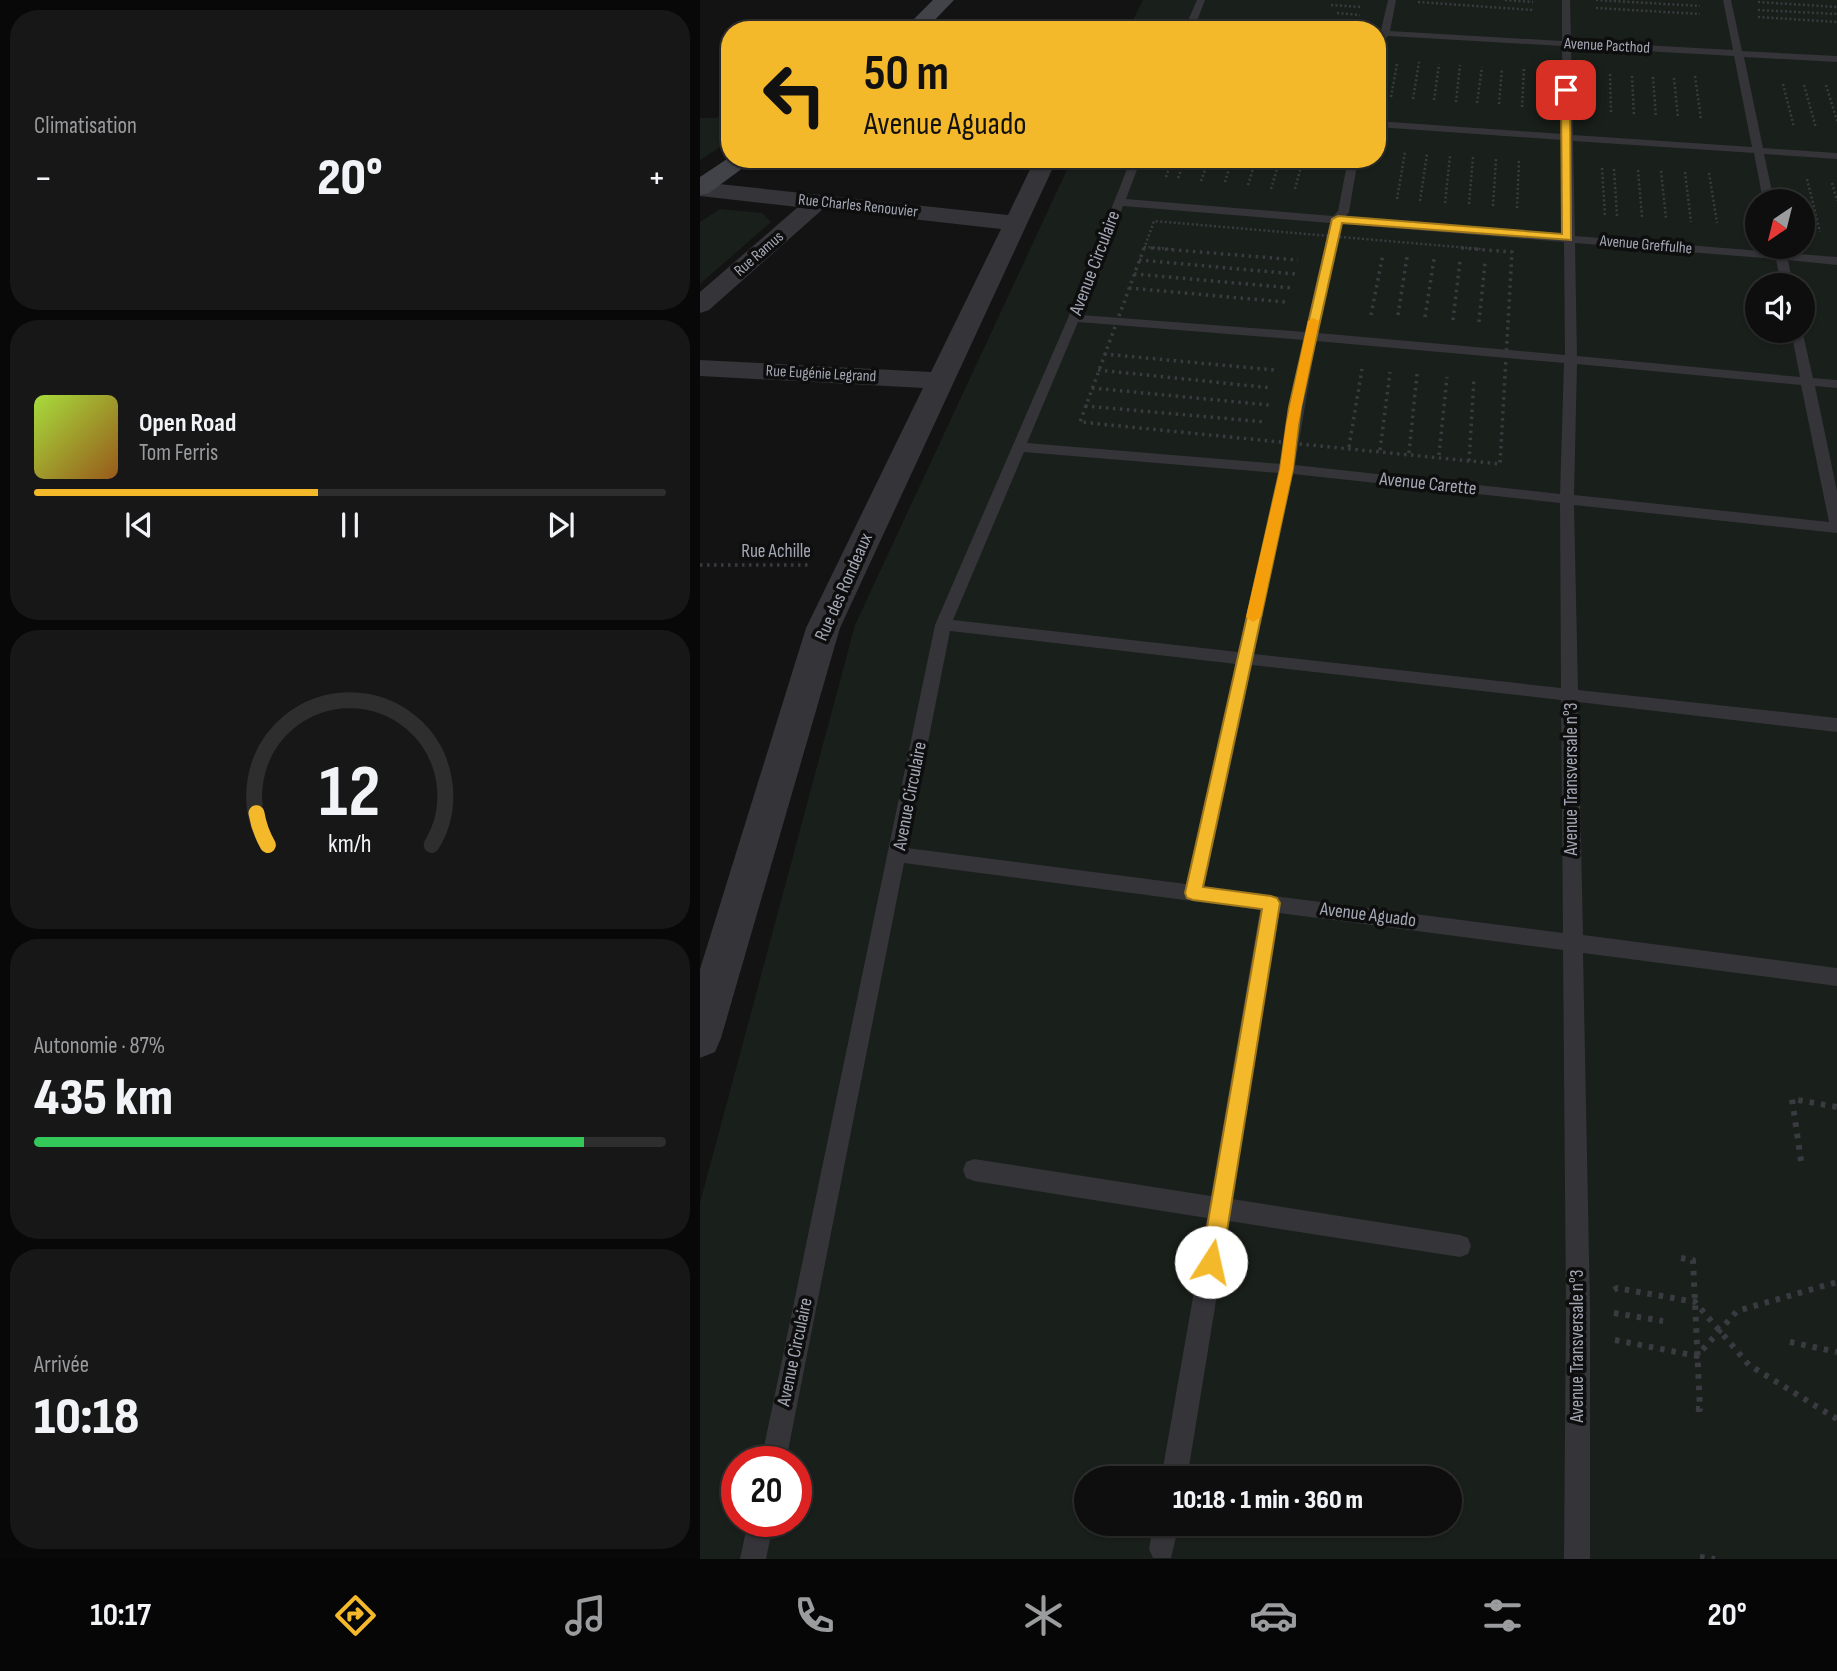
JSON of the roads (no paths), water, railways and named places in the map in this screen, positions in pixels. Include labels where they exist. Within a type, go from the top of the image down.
[{"type":"main road","points":[[922,21],[944,0]]},
{"type":"main road","points":[[700,189],[730,168]]},
{"type":"street","name":"Rue des Rondeaux","points":[[700,1038],[822,628],[1042,168]]},
{"type":"street","name":"Rue Charles Renouvier","points":[[700,189],[1016,223]]},
{"type":"street","name":"Rue Ramus","points":[[700,305],[817,202]]},
{"type":"street","name":"Rue Eugénie Legrand","points":[[700,368],[941,381]]},
{"type":"lane","points":[[1193,21],[1201,0]]},
{"type":"lane","points":[[1385,21],[1392,0]]},
{"type":"lane","name":"Avenue Transversale n°3","points":[[1566,0],[1567,238],[1571,359],[1567,498],[1578,1308],[1577,1559]]},
{"type":"lane","points":[[1728,8],[1767,189]]},
{"type":"lane","name":"Avenue Pacthod","points":[[1386,33],[1837,59]]},
{"type":"lane","points":[[1386,124],[1837,156]]},
{"type":"lane","name":"Avenue Circulaire","points":[[776,1446],[943,625],[1074,318],[1132,168]]},
{"type":"lane","points":[[1193,893],[1287,469],[1295,407],[1351,168]]},
{"type":"lane","name":"Avenue Greffulhe","points":[[1119,202],[1745,250]]},
{"type":"lane","name":"Avenue Greffulhe","points":[[1815,258],[1837,261]]},
{"type":"lane","points":[[1074,318],[1394,343],[1837,384]]},
{"type":"lane","points":[[1799,343],[1837,527]]},
{"type":"lane","name":"Avenue Carette","points":[[1018,447],[1287,469],[1837,527]]},
{"type":"lane","points":[[943,625],[1837,725]]},
{"type":"lane","name":"Avenue Aguado","points":[[898,855],[1837,977]]},
{"type":"lane","points":[[1176,1466],[1271,903]]},
{"type":"lane","points":[[974,1170],[1460,1247]]},
{"type":"lane","points":[[753,1559],[758,1537]]}]
